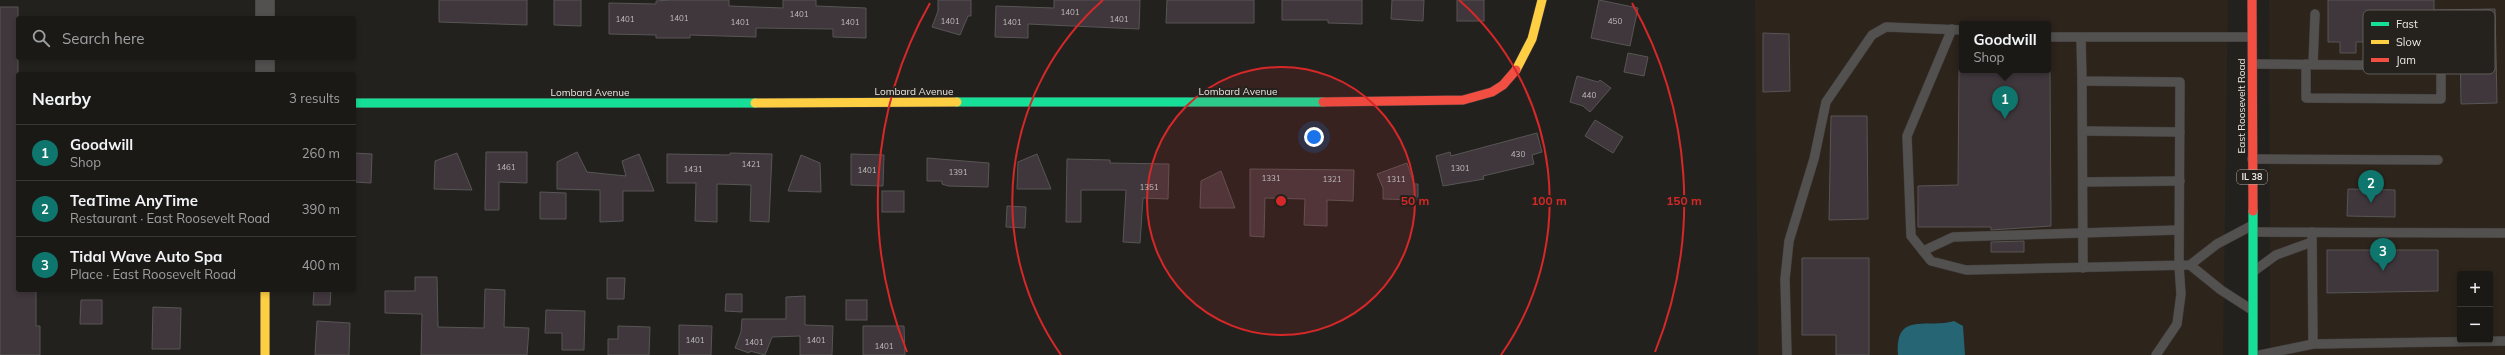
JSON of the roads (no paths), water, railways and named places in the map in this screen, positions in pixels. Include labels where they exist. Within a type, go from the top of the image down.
[{"type":"street","points":[[265,0],[265,16]]},
{"type":"street","name":"Lombard Avenue","points":[[356,103],[1453,102],[1473,99],[1492,92],[1508,80],[1527,50],[1542,0]]},
{"type":"street","name":"East Roosevelt Road","points":[[2252,0],[2253,355]]},
{"type":"street","points":[[265,60],[265,72]]},
{"type":"street","points":[[265,292],[265,355]]},
{"type":"lane","points":[[2314,14],[2306,98],[2441,99],[2441,74]]},
{"type":"lane","points":[[1787,355],[1785,279],[1789,241],[1814,159],[1826,102],[1872,35],[1886,27],[1957,29],[1907,136],[1911,236],[1931,261],[1966,270],[2179,266],[2190,265],[2217,244],[2253,229],[2312,232],[2505,233]]},
{"type":"lane","points":[[2051,37],[2252,37]]},
{"type":"lane","points":[[2081,38],[2083,268]]},
{"type":"lane","points":[[2252,64],[2363,65]]},
{"type":"lane","points":[[2082,81],[2180,82],[2179,266],[2181,294],[2177,324],[2156,355]]},
{"type":"lane","points":[[2082,132],[2180,132]]},
{"type":"lane","points":[[2252,159],[2438,160]]},
{"type":"lane","points":[[2083,182],[2180,181]]},
{"type":"lane","points":[[1923,251],[1953,237],[2179,230]]},
{"type":"lane","points":[[2312,232],[2313,344]]},
{"type":"lane","points":[[2253,272],[2276,255],[2312,242]]},
{"type":"lane","points":[[2190,265],[2221,290],[2253,311]]},
{"type":"lane","points":[[2260,355],[2313,344],[2505,341]]},
{"type":"water","points":[[1954,321],[1963,326],[1965,355],[1898,355],[1898,341],[1901,332],[1907,327],[1914,324]]},
{"type":"place","name":"Goodwill","points":[[2005,119]]},
{"type":"place","name":"TeaTime AnyTime","points":[[2371,203]]},
{"type":"place","name":"Tidal Wave Auto Spa","points":[[2383,271]]}]
